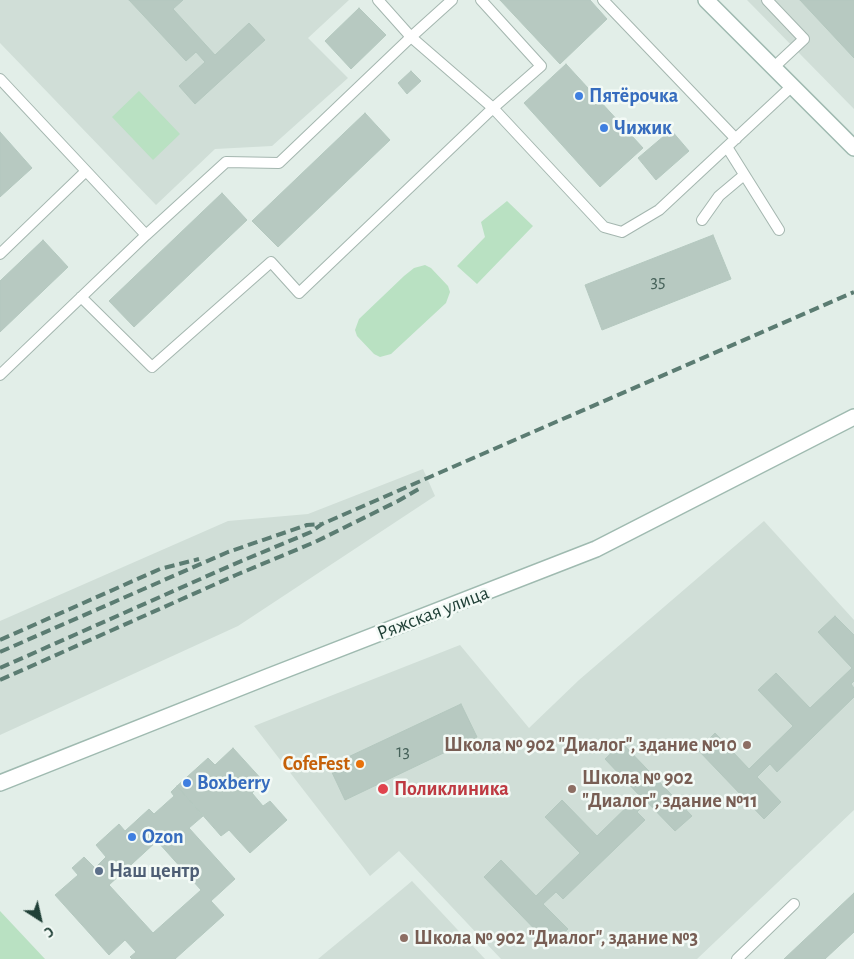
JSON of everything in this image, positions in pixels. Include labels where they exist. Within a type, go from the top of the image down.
[{"type":"street","points":[[706,0],[854,148]]},
{"type":"street","name":"Ряжская улица","points":[[0,784],[267,677],[596,549],[854,417]]},
{"type":"lane","points":[[378,0],[411,37],[493,108],[604,227],[622,232],[659,210],[791,87]]},
{"type":"lane","points":[[0,375],[146,235],[226,162],[279,163],[452,0]]},
{"type":"lane","points":[[81,298],[152,366],[271,262],[299,293],[493,108],[541,66],[481,0]]},
{"type":"lane","points":[[603,0],[736,139]]},
{"type":"lane","points":[[767,0],[804,39],[772,68]]},
{"type":"lane","points":[[0,79],[146,235]]},
{"type":"lane","points":[[726,147],[779,230]]},
{"type":"lane","points":[[0,254],[85,172]]},
{"type":"lane","points":[[702,220],[720,196],[744,175]]},
{"type":"lane","points":[[0,237],[8,246]]},
{"type":"lane","points":[[737,959],[794,904]]},
{"type":"shaded area","points":[[0,0],[349,0],[308,38],[348,78],[272,146],[215,149],[156,205],[0,43]]},
{"type":"shaded area","points":[[747,0],[854,0],[854,109]]},
{"type":"shaded area","points":[[423,469],[435,496],[238,626],[0,735],[0,621],[228,521],[308,514]]},
{"type":"shaded area","points":[[764,521],[854,620],[854,810],[697,959],[501,959],[399,851],[370,876],[254,726],[460,645],[529,728],[579,680]]},
{"type":"shaded area","name":"Школа № 902 \"Диалог\", здание №3","points":[[412,881],[485,959],[318,959],[369,917]]},
{"type":"green space","points":[[139,91],[180,134],[153,160],[112,117]]},
{"type":"green space","points":[[507,201],[533,226],[477,284],[457,266],[485,237],[481,222]]},
{"type":"green space","points":[[425,265],[431,268],[448,286],[450,292],[446,303],[391,354],[380,357],[374,354],[357,336],[355,330],[359,319],[404,276],[414,268]]},
{"type":"green space","points":[[0,911],[45,959],[0,959]]},
{"type":"building","points":[[129,0],[183,0],[173,9],[215,55],[249,23],[265,40],[195,104],[179,86],[205,62],[196,52],[186,61]]},
{"type":"building","points":[[500,0],[590,0],[607,19],[560,64]]},
{"type":"building","points":[[800,0],[854,0],[854,58]]},
{"type":"building","points":[[359,8],[386,35],[351,69],[325,41]]},
{"type":"building","points":[[566,64],[643,148],[600,187],[524,103]]},
{"type":"building","points":[[411,71],[421,81],[407,94],[398,83]]},
{"type":"building","points":[[365,113],[390,140],[278,247],[252,221]]},
{"type":"building","points":[[671,130],[689,151],[656,180],[638,158]]},
{"type":"building","points":[[0,132],[32,168],[0,197]]},
{"type":"building","points":[[222,193],[247,220],[134,327],[109,301]]},
{"type":"building","points":[[713,235],[731,279],[602,330],[585,285]]},
{"type":"building","points":[[43,240],[68,267],[0,332],[0,281]]},
{"type":"building","points":[[835,616],[854,635],[854,681],[851,684],[854,688],[854,697],[777,772],[770,764],[757,777],[781,802],[764,819],[698,750],[715,733],[749,769],[793,726],[758,690],[776,673],[810,708],[852,668],[818,632]]},
{"type":"building","points":[[461,704],[477,737],[345,800],[329,766]]},
{"type":"building","points":[[622,743],[692,816],[675,831],[647,802],[637,812],[645,820],[563,899],[556,892],[543,904],[568,929],[551,946],[484,877],[501,860],[536,896],[580,853],[545,817],[562,800],[597,836],[639,795],[605,759]]},
{"type":"building","points":[[233,748],[264,782],[252,793],[263,806],[270,801],[287,820],[250,853],[229,830],[221,836],[177,786],[208,758],[215,765]]},
{"type":"building","name":"Наш центр","points":[[177,786],[203,816],[189,828],[235,879],[211,901],[224,915],[175,959],[132,959],[130,957],[136,952],[125,940],[109,955],[55,895],[78,875],[72,868],[84,857],[95,868],[106,857],[96,845],[119,824],[125,831],[149,809],[154,814],[174,796],[171,792]],"holes":[[[157,841],[201,890],[153,933],[109,885]]]},
{"type":"building","points":[[854,893],[854,932],[825,959],[784,959]]},
{"type":"railway","points":[[0,668],[311,532],[322,524],[854,292]]},
{"type":"railway","points":[[0,680],[315,542],[422,487]]},
{"type":"railway","points":[[0,652],[228,552],[307,525],[322,524]]},
{"type":"railway","points":[[0,640],[160,569],[199,559]]},
{"type":"place","name":"Пятёрочка","points":[[579,96]]},
{"type":"place","name":"Чижик","points":[[604,128]]},
{"type":"place","name":"Школа № 902 \"Диалог\", здание №10","points":[[747,745]]},
{"type":"place","name":"CofeFest","points":[[360,764]]},
{"type":"place","name":"Boxberry","points":[[187,783]]},
{"type":"place","name":"Поликлиника","points":[[383,789]]},
{"type":"place","name":"Школа № 902 \"Диалог\", здание №11","points":[[572,789]]},
{"type":"place","name":"Ozon","points":[[132,837]]},
{"type":"place","name":"Наш центр","points":[[99,871]]},
{"type":"place","name":"Школа № 902 \"Диалог\", здание №3","points":[[404,938]]}]
